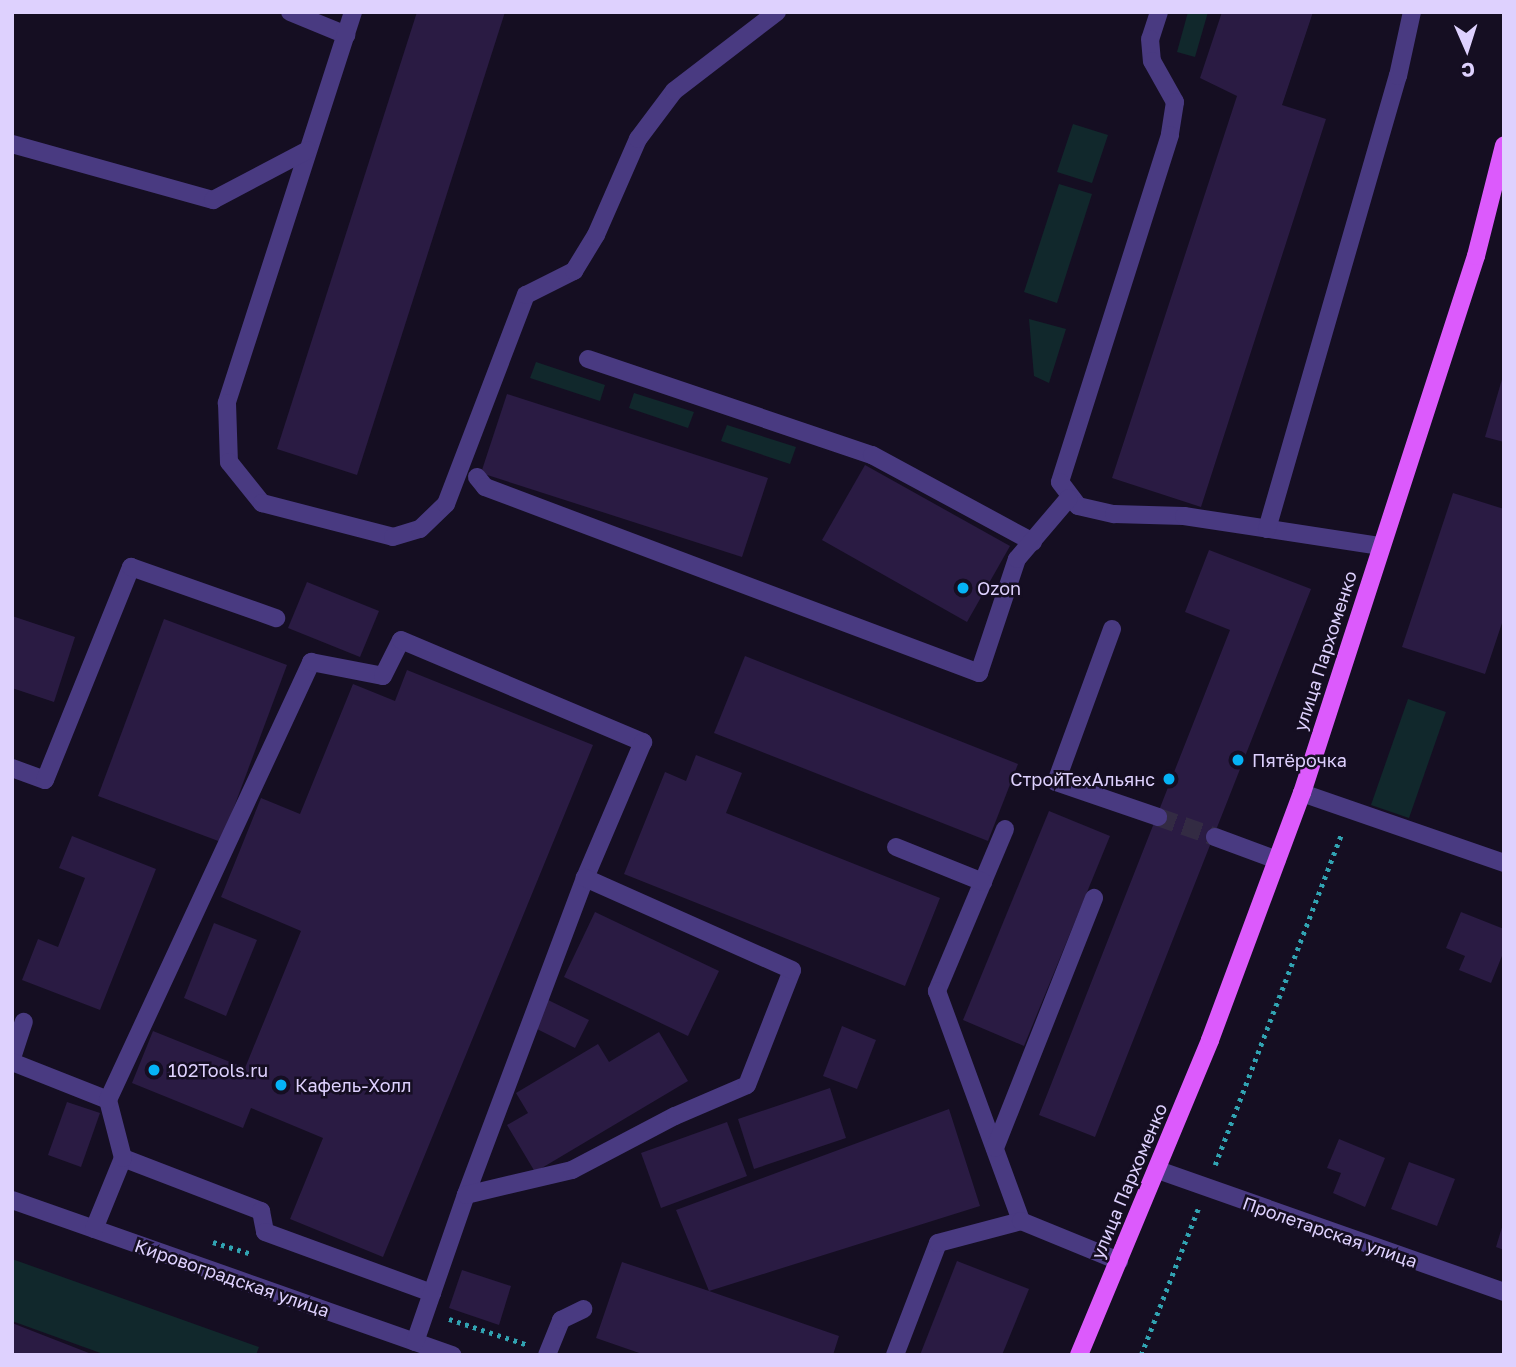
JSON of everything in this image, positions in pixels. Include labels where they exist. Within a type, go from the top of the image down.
[{"type":"main road","name":"улица Пархоменко","points":[[1079,1355],[1158,1170],[1302,793],[1476,256],[1504,145]]},
{"type":"street","points":[[290,12],[346,35]]},
{"type":"street","points":[[353,12],[227,403],[229,462],[262,503],[393,537],[420,529],[446,504],[526,295],[574,271],[596,235],[638,139],[674,91],[776,12]]},
{"type":"street","points":[[1159,12],[1150,39],[1152,61],[1175,103],[1170,135],[1060,482],[1069,498],[1078,506],[1114,514],[1184,516],[1381,546]]},
{"type":"street","points":[[1267,529],[1398,76],[1412,12]]},
{"type":"street","points":[[12,144],[213,200],[308,149]]},
{"type":"street","points":[[588,359],[872,456],[1033,542]]},
{"type":"street","points":[[477,477],[485,487],[979,673],[1017,559],[1069,498]]},
{"type":"street","points":[[12,768],[45,780],[131,567],[276,618]]},
{"type":"street","points":[[1112,629],[1056,782],[1157,817]]},
{"type":"street","points":[[94,1229],[123,1158],[108,1100],[311,662],[383,676],[401,640],[643,742],[585,878],[466,1195],[415,1342]]},
{"type":"street","points":[[1302,793],[1504,863]]},
{"type":"street","points":[[1005,829],[937,991],[1021,1221]]},
{"type":"street","points":[[1216,837],[1277,860]]},
{"type":"street","points":[[896,847],[983,882]]},
{"type":"street","points":[[466,1195],[572,1170],[675,1116],[747,1085],[792,970],[585,878]]},
{"type":"street","points":[[995,1148],[1094,898]]},
{"type":"street","points":[[24,1022],[12,1060],[108,1100]]},
{"type":"street","points":[[123,1158],[261,1211],[265,1232],[432,1293]]},
{"type":"street","name":"Пролетарская улица","points":[[1158,1170],[1206,1190],[1504,1292]]},
{"type":"street","name":"Кировоградская улица","points":[[12,1200],[452,1355]]},
{"type":"street","points":[[895,1355],[938,1243],[1021,1221],[1119,1261]]},
{"type":"street","points":[[548,1355],[561,1320],[584,1309]]},
{"type":"path","points":[[1140,1355],[1206,1190],[1350,811]]},
{"type":"green space","points":[[1188,12],[1208,12],[1195,57],[1177,52]]},
{"type":"green space","points":[[1073,124],[1108,135],[1092,183],[1057,172]]},
{"type":"green space","points":[[1059,184],[1092,194],[1057,303],[1024,292]]},
{"type":"green space","points":[[1029,319],[1066,329],[1049,383],[1034,376]]},
{"type":"green space","points":[[536,362],[605,385],[600,401],[530,378]]},
{"type":"green space","points":[[634,393],[694,412],[688,428],[629,408]]},
{"type":"green space","points":[[727,425],[796,447],[790,464],[721,441]]},
{"type":"green space","points":[[1408,699],[1446,712],[1409,818],[1371,805]]},
{"type":"green space","points":[[12,1259],[259,1347],[256,1355],[106,1355],[12,1321]]},
{"type":"building","points":[[417,12],[505,12],[357,475],[277,449]]},
{"type":"building","points":[[1222,12],[1313,12],[1282,105],[1326,119],[1201,507],[1112,478],[1237,96],[1200,78]]},
{"type":"building","points":[[1504,376],[1504,442],[1485,437]]},
{"type":"building","points":[[507,394],[768,478],[742,557],[481,473]]},
{"type":"building","points":[[865,465],[1010,546],[967,622],[822,540]]},
{"type":"building","points":[[1453,493],[1504,509],[1504,617],[1485,674],[1402,647]]},
{"type":"building","points":[[1209,550],[1311,589],[1095,1137],[1039,1115],[1230,630],[1185,612]]},
{"type":"building","points":[[307,582],[379,611],[360,657],[288,628]]},
{"type":"building","points":[[12,616],[75,637],[54,702],[12,688]]},
{"type":"building","points":[[164,619],[287,665],[221,842],[98,796]]},
{"type":"building","points":[[745,656],[1018,764],[988,841],[714,733]]},
{"type":"building","points":[[407,670],[593,745],[383,1257],[290,1219],[323,1138],[251,1108],[243,1128],[132,1083],[153,1031],[245,1068],[301,931],[221,897],[261,798],[300,814],[353,684],[395,701]]},
{"type":"building","points":[[696,755],[742,773],[726,813],[940,898],[905,986],[624,874],[665,772],[686,781]]},
{"type":"building","points":[[1049,811],[1110,836],[1024,1046],[963,1020]]},
{"type":"building","points":[[72,836],[156,869],[100,1010],[22,980],[38,939],[58,947],[85,878],[59,868]]},
{"type":"building","points":[[595,912],[719,971],[688,1036],[564,977]]},
{"type":"building","points":[[1461,912],[1504,929],[1504,951],[1491,983],[1459,970],[1465,956],[1446,948]]},
{"type":"building","points":[[214,923],[257,940],[226,1016],[184,998]]},
{"type":"building","points":[[546,999],[589,1020],[575,1048],[533,1027]]},
{"type":"building","points":[[842,1026],[876,1040],[857,1089],[823,1076]]},
{"type":"building","points":[[659,1032],[688,1081],[535,1172],[507,1125],[528,1113],[516,1093],[598,1044],[609,1062]]},
{"type":"building","points":[[830,1088],[846,1138],[754,1169],[738,1119]]},
{"type":"building","points":[[67,1102],[100,1113],[81,1167],[48,1155]]},
{"type":"building","points":[[949,1109],[980,1206],[709,1291],[676,1210]]},
{"type":"building","points":[[727,1122],[747,1176],[661,1208],[641,1153]]},
{"type":"building","points":[[1339,1139],[1385,1158],[1365,1207],[1333,1193],[1341,1173],[1327,1168]]},
{"type":"building","points":[[1409,1162],[1455,1179],[1437,1226],[1391,1209]]},
{"type":"building","points":[[1504,1224],[1504,1250],[1496,1247]]},
{"type":"building","points":[[957,1261],[1029,1289],[1002,1355],[920,1355]]},
{"type":"building","points":[[622,1262],[839,1336],[833,1355],[645,1355],[596,1338]]},
{"type":"building","points":[[462,1270],[511,1286],[499,1325],[449,1308]]},
{"type":"building","points":[[12,1323],[94,1355],[12,1355]]},
{"type":"tunnel","points":[[1158,817],[1215,837]]},
{"type":"place","name":"Ozon","points":[[963,588]]},
{"type":"place","name":"Пятёрочка","points":[[1238,760]]},
{"type":"place","name":"СтройТехАльянс","points":[[1169,779]]},
{"type":"place","name":"102Tools.ru","points":[[154,1070]]},
{"type":"place","name":"Кафель-Холл","points":[[281,1085]]}]
